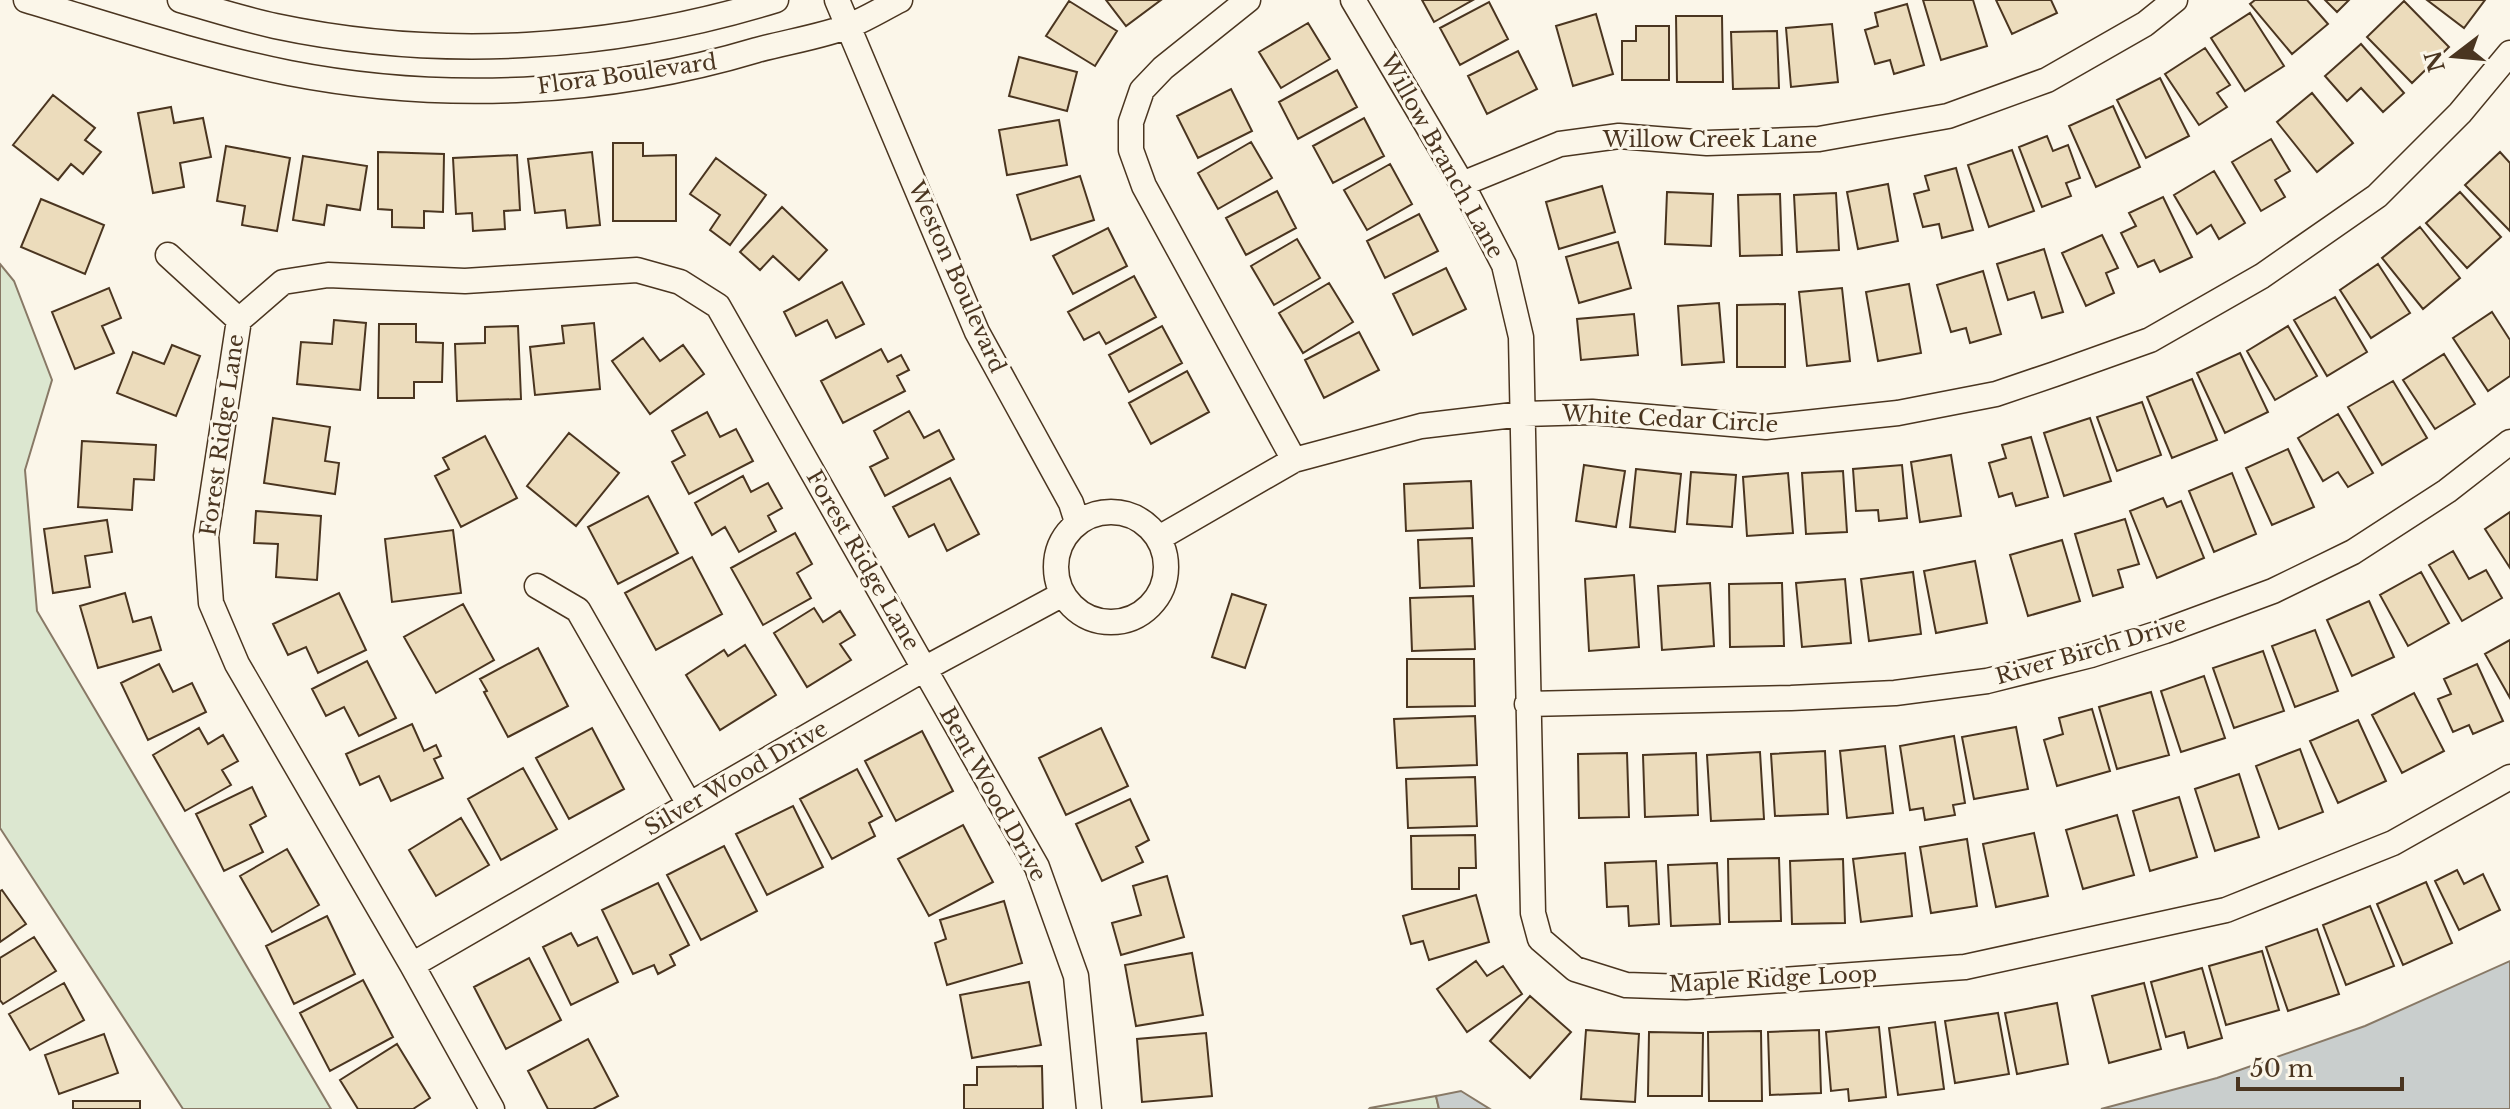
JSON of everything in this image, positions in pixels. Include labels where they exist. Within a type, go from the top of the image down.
[{"type":"street","name":"Flora Boulevard","points":[[26,0],[60,5],[221,58],[291,73],[365,84],[478,90],[583,85],[719,62],[850,26],[900,0]]},
{"type":"street","name":"Flora Boulevard","points":[[180,0],[274,26],[344,38],[482,47],[548,44],[646,33],[776,0]]},
{"type":"street","points":[[837,0],[850,26]]},
{"type":"street","points":[[1248,0],[1163,68],[1142,90],[1131,122],[1131,150],[1144,186],[1294,460]]},
{"type":"street","name":"Willow Branch Lane","points":[[1353,0],[1462,184],[1504,265],[1521,337],[1522,414]]},
{"type":"street","name":"Willow Creek Lane","points":[[1462,184],[1560,144],[1619,136],[1707,143],[1819,139],[1948,116],[2047,80],[2145,24],[2175,0]]},
{"type":"street","name":"Weston Boulevard","points":[[850,26],[977,332],[1071,503],[1077,522]]},
{"type":"street","name":"White Cedar Circle","points":[[1159,538],[1294,460],[1421,426],[1522,414],[1592,412],[1766,427],[1898,413],[1996,394],[2150,340],[2262,276],[2377,196],[2460,113],[2510,53]]},
{"type":"street","points":[[168,255],[239,320]]},
{"type":"street","name":"Forest Ridge Lane","points":[[492,1109],[237,664],[211,603],[206,536],[239,320],[283,282],[328,275],[465,281],[637,270],[680,282],[718,306],[924,669]]},
{"type":"street","name":"Maple Ridge Loop","points":[[1522,414],[1533,913],[1540,939],[1575,969],[1626,985],[1686,987],[1965,967],[2226,910],[2393,843],[2510,777]]},
{"type":"street","name":"River Birch Drive","points":[[1527,704],[1895,693],[1987,681],[2091,655],[2273,591],[2353,552],[2447,491],[2510,442]]},
{"type":"street","points":[[1103,511],[1122,512],[1140,519],[1159,538],[1164,549],[1164,582],[1156,599],[1137,616],[1124,621],[1105,622],[1080,613],[1063,594],[1056,573],[1059,548],[1065,535],[1077,522],[1103,511]]},
{"type":"street","points":[[537,586],[578,610],[689,804]]},
{"type":"street","name":"Silver Wood Drive","points":[[412,965],[924,669],[1063,594]]},
{"type":"street","name":"Bent Wood Drive","points":[[924,669],[1037,867],[1076,976],[1089,1109]]},
{"type":"green space","points":[[0,264],[14,281],[52,380],[25,470],[37,611],[331,1109],[183,1109],[0,828]]},
{"type":"green space","points":[[1436,1096],[1439,1109],[1369,1109],[1370,1108]]},
{"type":"shaded area","points":[[2510,961],[2510,1109],[2101,1109],[2217,1078],[2365,1026]]},
{"type":"shaded area","points":[[1461,1091],[1490,1109],[1439,1109],[1436,1096]]},
{"type":"building","points":[[1106,0],[1161,0],[1126,26]]},
{"type":"building","points":[[1422,0],[1473,0],[1434,22]]},
{"type":"building","points":[[1923,0],[1973,0],[1987,46],[1941,60]]},
{"type":"building","points":[[1996,0],[2051,0],[2057,13],[2012,34]]},
{"type":"building","points":[[2255,0],[2307,0],[2328,24],[2292,54],[2250,4]]},
{"type":"building","points":[[2325,0],[2349,0],[2337,12]]},
{"type":"building","points":[[2427,0],[2485,0],[2464,28]]},
{"type":"building","points":[[1069,1],[1117,31],[1095,66],[1046,36]]},
{"type":"building","points":[[2404,1],[2449,47],[2412,83],[2367,37]]},
{"type":"building","points":[[1489,2],[1508,39],[1460,65],[1440,28]]},
{"type":"building","points":[[1907,4],[1924,65],[1894,74],[1890,60],[1875,64],[1865,30],[1878,26],[1875,13]]},
{"type":"building","points":[[2250,13],[2284,66],[2245,91],[2211,38]]},
{"type":"building","points":[[1596,14],[1613,74],[1573,86],[1556,26]]},
{"type":"building","points":[[1676,16],[1722,16],[1723,82],[1677,82]]},
{"type":"building","points":[[1308,23],[1330,59],[1281,88],[1259,52]]},
{"type":"building","points":[[1832,24],[1838,82],[1791,87],[1786,28]]},
{"type":"building","points":[[1636,26],[1669,26],[1669,80],[1622,80],[1622,41],[1636,41]]},
{"type":"building","points":[[1777,31],[1779,88],[1733,89],[1731,32]]},
{"type":"building","points":[[2361,44],[2404,93],[2383,112],[2361,88],[2347,101],[2325,76]]},
{"type":"building","points":[[2205,48],[2230,85],[2217,93],[2227,107],[2199,125],[2165,74]]},
{"type":"building","points":[[1518,51],[1537,89],[1487,114],[1468,76]]},
{"type":"building","points":[[1019,57],[1077,72],[1067,111],[1009,96]]},
{"type":"building","points":[[1337,70],[1357,107],[1298,139],[1279,102]]},
{"type":"building","points":[[2160,78],[2189,136],[2146,158],[2117,100]]},
{"type":"building","points":[[1231,89],[1252,131],[1198,158],[1177,116]]},
{"type":"building","points":[[2312,93],[2353,143],[2317,172],[2277,122]]},
{"type":"building","points":[[53,95],[95,128],[85,140],[101,152],[83,174],[71,164],[58,180],[13,145]]},
{"type":"building","points":[[2113,106],[2140,167],[2096,187],[2069,126]]},
{"type":"building","points":[[171,107],[174,123],[203,118],[211,157],[180,163],[184,187],[153,193],[138,113]]},
{"type":"building","points":[[1364,118],[1384,156],[1333,183],[1313,146]]},
{"type":"building","points":[[1059,120],[1067,165],[1007,175],[999,130]]},
{"type":"building","points":[[2047,136],[2053,151],[2068,145],[2080,178],[2066,183],[2071,196],[2042,207],[2019,147]]},
{"type":"building","points":[[2271,139],[2290,171],[2275,180],[2285,197],[2261,211],[2232,162]]},
{"type":"building","points":[[1251,142],[1272,178],[1218,209],[1198,173]]},
{"type":"building","points":[[613,143],[643,143],[643,156],[676,155],[676,221],[613,221]]},
{"type":"building","points":[[226,146],[290,158],[277,231],[242,225],[245,206],[217,201]]},
{"type":"building","points":[[2012,150],[2034,211],[1989,227],[1968,165]]},
{"type":"building","points":[[378,152],[444,154],[443,212],[424,211],[424,228],[392,227],[392,210],[378,209]]},
{"type":"building","points":[[592,152],[600,225],[567,228],[565,210],[535,213],[528,159]]},
{"type":"building","points":[[2500,152],[2510,163],[2510,231],[2465,185]]},
{"type":"building","points":[[517,155],[520,210],[504,211],[505,229],[473,231],[472,213],[456,214],[453,158]]},
{"type":"building","points":[[303,156],[367,166],[360,210],[327,205],[324,225],[293,220]]},
{"type":"building","points":[[716,158],[766,195],[730,245],[710,230],[720,215],[690,194]]},
{"type":"building","points":[[1390,164],[1412,204],[1367,230],[1344,190]]},
{"type":"building","points":[[1956,168],[1973,230],[1942,238],[1939,224],[1923,227],[1914,194],[1929,190],[1925,176]]},
{"type":"building","points":[[2214,171],[2245,223],[2219,239],[2211,225],[2197,234],[2174,195]]},
{"type":"building","points":[[1080,176],[1094,220],[1031,240],[1017,195]]},
{"type":"building","points":[[1888,184],[1898,241],[1858,249],[1847,192]]},
{"type":"building","points":[[1602,186],[1615,232],[1559,249],[1546,202]]},
{"type":"building","points":[[1277,191],[1296,228],[1246,255],[1226,218]]},
{"type":"building","points":[[1667,192],[1713,194],[1711,246],[1665,244]]},
{"type":"building","points":[[2460,192],[2501,237],[2467,268],[2426,223]]},
{"type":"building","points":[[1836,193],[1839,250],[1797,252],[1794,195]]},
{"type":"building","points":[[1780,194],[1782,255],[1740,256],[1738,195]]},
{"type":"building","points":[[2163,197],[2192,257],[2160,272],[2154,260],[2138,267],[2121,233],[2136,226],[2129,213]]},
{"type":"building","points":[[41,199],[104,225],[85,274],[21,247]]},
{"type":"building","points":[[782,207],[827,250],[799,280],[773,256],[760,270],[740,252]]},
{"type":"building","points":[[1419,214],[1438,251],[1385,278],[1367,241]]},
{"type":"building","points":[[2420,227],[2460,278],[2423,309],[2382,258]]},
{"type":"building","points":[[1108,228],[1127,266],[1073,294],[1053,256]]},
{"type":"building","points":[[2102,235],[2118,268],[2106,273],[2114,293],[2086,306],[2062,253]]},
{"type":"building","points":[[1297,239],[1320,278],[1274,305],[1251,266]]},
{"type":"building","points":[[1618,242],[1631,288],[1579,303],[1566,257]]},
{"type":"building","points":[[2044,249],[2063,312],[2042,318],[2034,292],[2008,300],[1997,264]]},
{"type":"building","points":[[2378,264],[2410,313],[2371,338],[2340,290]]},
{"type":"building","points":[[1446,268],[1466,309],[1413,335],[1393,294]]},
{"type":"building","points":[[1983,271],[2001,334],[1970,343],[1966,328],[1951,332],[1937,285]]},
{"type":"building","points":[[1134,276],[1156,317],[1106,344],[1099,332],[1084,340],[1068,312]]},
{"type":"building","points":[[842,282],[864,324],[836,338],[827,320],[796,336],[784,312]]},
{"type":"building","points":[[1329,283],[1353,322],[1303,353],[1279,313]]},
{"type":"building","points":[[1909,284],[1921,353],[1878,361],[1866,292]]},
{"type":"building","points":[[109,288],[121,318],[102,326],[114,353],[75,369],[52,312]]},
{"type":"building","points":[[1842,288],[1850,361],[1807,366],[1799,292]]},
{"type":"building","points":[[2335,297],[2367,352],[2327,376],[2294,320]]},
{"type":"building","points":[[1719,303],[1724,362],[1682,365],[1678,306]]},
{"type":"building","points":[[1785,304],[1785,367],[1737,367],[1737,305]]},
{"type":"building","points":[[2492,312],[2510,340],[2510,376],[2488,391],[2453,338]]},
{"type":"building","points":[[1634,314],[1638,355],[1581,360],[1577,319]]},
{"type":"building","points":[[334,320],[366,323],[360,390],[297,384],[301,342],[332,344]]},
{"type":"building","points":[[594,323],[600,389],[535,395],[530,347],[564,343],[562,326]]},
{"type":"building","points":[[379,324],[416,324],[416,342],[443,343],[442,382],[414,382],[414,398],[378,398]]},
{"type":"building","points":[[518,326],[521,399],[457,401],[455,344],[485,343],[485,327]]},
{"type":"building","points":[[1162,326],[1182,363],[1129,392],[1109,355]]},
{"type":"building","points":[[2288,326],[2317,376],[2275,400],[2247,351]]},
{"type":"building","points":[[1359,332],[1379,370],[1324,398],[1305,360]]},
{"type":"building","points":[[643,338],[660,361],[683,345],[704,374],[650,414],[612,361]]},
{"type":"building","points":[[172,345],[200,356],[176,416],[117,393],[133,352],[164,364]]},
{"type":"building","points":[[881,349],[888,362],[901,355],[909,370],[897,376],[905,391],[843,423],[821,381]]},
{"type":"building","points":[[2240,353],[2268,412],[2225,433],[2197,373]]},
{"type":"building","points":[[2444,354],[2475,404],[2435,429],[2403,380]]},
{"type":"building","points":[[1187,371],[1209,412],[1151,444],[1129,403]]},
{"type":"building","points":[[2192,379],[2217,440],[2172,458],[2147,397]]},
{"type":"building","points":[[2393,381],[2427,438],[2382,465],[2348,407]]},
{"type":"building","points":[[2142,402],[2161,455],[2117,471],[2097,417]]},
{"type":"building","points":[[909,411],[924,438],[939,430],[954,459],[885,496],[870,467],[888,458],[874,431]]},
{"type":"building","points":[[707,412],[720,437],[736,429],[753,461],[689,494],[672,462],[685,455],[672,431]]},
{"type":"building","points":[[2338,414],[2373,473],[2348,487],[2338,472],[2323,481],[2298,438]]},
{"type":"building","points":[[273,418],[330,427],[325,461],[339,463],[335,494],[264,483]]},
{"type":"building","points":[[2090,418],[2111,481],[2064,496],[2044,433]]},
{"type":"building","points":[[569,433],[619,473],[576,526],[527,486]]},
{"type":"building","points":[[485,436],[517,498],[461,527],[435,476],[449,469],[443,458]]},
{"type":"building","points":[[2031,437],[2048,497],[2016,506],[2012,493],[1999,497],[1989,463],[2006,458],[2002,445]]},
{"type":"building","points":[[82,441],[156,445],[154,480],[134,479],[132,510],[78,507]]},
{"type":"building","points":[[2288,449],[2314,507],[2272,525],[2246,468]]},
{"type":"building","points":[[1951,455],[1961,516],[1920,522],[1911,462]]},
{"type":"building","points":[[1584,465],[1625,471],[1616,527],[1576,521]]},
{"type":"building","points":[[1902,465],[1907,518],[1879,521],[1878,510],[1856,511],[1853,469]]},
{"type":"building","points":[[1636,469],[1681,474],[1675,532],[1630,527]]},
{"type":"building","points":[[1843,471],[1847,532],[1806,534],[1802,473]]},
{"type":"building","points":[[1691,472],[1736,475],[1732,527],[1687,524]]},
{"type":"building","points":[[1788,473],[1793,533],[1747,536],[1743,477]]},
{"type":"building","points":[[2232,473],[2256,534],[2214,552],[2189,491]]},
{"type":"building","points":[[743,476],[751,492],[768,483],[782,508],[768,516],[776,531],[739,552],[725,527],[712,535],[695,503]]},
{"type":"building","points":[[950,478],[979,534],[947,551],[934,524],[909,537],[893,507]]},
{"type":"building","points":[[1471,481],[1473,528],[1406,531],[1404,484]]},
{"type":"building","points":[[648,496],[678,553],[618,584],[588,527]]},
{"type":"building","points":[[2163,498],[2167,507],[2181,501],[2204,558],[2157,578],[2130,511]]},
{"type":"building","points":[[256,511],[321,516],[317,580],[276,577],[278,544],[254,543]]},
{"type":"building","points":[[2510,512],[2510,568],[2485,529]]},
{"type":"building","points":[[2125,519],[2139,564],[2118,570],[2123,587],[2093,596],[2075,534]]},
{"type":"building","points":[[107,520],[112,552],[85,556],[90,587],[53,593],[44,529]]},
{"type":"building","points":[[453,530],[461,593],[392,602],[385,539]]},
{"type":"building","points":[[795,533],[812,564],[797,573],[811,598],[763,625],[731,568]]},
{"type":"building","points":[[1472,538],[1474,586],[1420,588],[1418,540]]},
{"type":"building","points":[[2062,540],[2080,601],[2028,616],[2010,555]]},
{"type":"building","points":[[2453,551],[2469,579],[2486,570],[2502,598],[2462,621],[2429,565]]},
{"type":"building","points":[[692,557],[722,614],[656,650],[625,593]]},
{"type":"building","points":[[1975,561],[1987,623],[1936,633],[1924,571]]},
{"type":"building","points":[[1913,572],[1921,634],[1869,641],[1861,579]]},
{"type":"building","points":[[2421,572],[2449,623],[2408,646],[2380,595]]},
{"type":"building","points":[[1634,575],[1639,647],[1589,651],[1585,579]]},
{"type":"building","points":[[1845,579],[1851,643],[1802,647],[1796,583]]},
{"type":"building","points":[[1710,583],[1714,646],[1662,650],[1658,586]]},
{"type":"building","points":[[1782,583],[1784,646],[1730,647],[1729,584]]},
{"type":"building","points":[[125,593],[133,622],[151,617],[161,650],[98,668],[80,606]]},
{"type":"building","points":[[339,593],[366,650],[318,673],[306,647],[288,655],[273,624]]},
{"type":"building","points":[[1232,594],[1266,605],[1245,668],[1212,657]]},
{"type":"building","points":[[1473,596],[1475,649],[1412,651],[1410,598]]},
{"type":"building","points":[[2369,601],[2394,657],[2352,676],[2327,620]]},
{"type":"building","points":[[463,604],[494,660],[436,693],[404,637]]},
{"type":"building","points":[[814,608],[823,622],[840,611],[855,635],[840,644],[851,660],[807,687],[774,633]]},
{"type":"building","points":[[2315,630],[2338,691],[2295,707],[2272,646]]},
{"type":"building","points":[[2510,640],[2510,698],[2485,654]]},
{"type":"building","points":[[745,645],[776,695],[720,730],[686,675],[724,650],[728,656]]},
{"type":"building","points":[[538,648],[568,706],[508,737],[480,679]]},
{"type":"building","points":[[2263,651],[2284,711],[2234,728],[2213,668]]},
{"type":"building","points":[[1407,659],[1474,659],[1475,706],[1407,707]]},
{"type":"building","points":[[367,661],[396,718],[359,736],[344,707],[326,716],[312,689]]},
{"type":"building","points":[[159,664],[173,692],[192,683],[206,712],[148,740],[121,683]]},
{"type":"building","points":[[2477,664],[2503,721],[2473,734],[2469,725],[2453,732],[2438,699],[2451,694],[2444,679]]},
{"type":"building","points":[[2204,676],[2225,738],[2181,752],[2161,691]]},
{"type":"building","points":[[2151,692],[2169,755],[2117,769],[2099,707]]},
{"type":"building","points":[[2414,693],[2444,751],[2402,773],[2372,715]]},
{"type":"building","points":[[2092,709],[2110,771],[2057,786],[2044,740],[2063,734],[2059,718]]},
{"type":"building","points":[[1475,716],[1477,765],[1397,768],[1394,719]]},
{"type":"building","points":[[2358,720],[2386,781],[2338,803],[2310,741]]},
{"type":"building","points":[[412,724],[424,751],[436,745],[441,756],[434,759],[443,778],[391,801],[379,776],[360,785],[346,754]]},
{"type":"building","points":[[2016,727],[2028,789],[1974,799],[1962,737]]},
{"type":"building","points":[[199,728],[208,744],[223,735],[238,761],[222,770],[231,785],[185,811],[153,755]]},
{"type":"building","points":[[592,728],[624,789],[569,819],[536,758]]},
{"type":"building","points":[[1101,728],[1128,786],[1066,815],[1039,758]]},
{"type":"building","points":[[922,731],[953,791],[896,821],[865,761]]},
{"type":"building","points":[[1954,736],[1965,803],[1953,805],[1955,815],[1925,820],[1923,808],[1910,810],[1900,746]]},
{"type":"building","points":[[1885,746],[1893,813],[1847,818],[1840,751]]},
{"type":"building","points":[[2300,749],[2323,812],[2279,829],[2256,766]]},
{"type":"building","points":[[1825,751],[1828,814],[1775,816],[1771,754]]},
{"type":"building","points":[[1760,752],[1764,819],[1711,821],[1707,755]]},
{"type":"building","points":[[1627,753],[1629,817],[1579,818],[1578,754]]},
{"type":"building","points":[[1696,753],[1698,815],[1645,817],[1643,755]]},
{"type":"building","points":[[523,768],[557,829],[501,860],[468,799]]},
{"type":"building","points":[[857,769],[882,816],[869,823],[875,836],[832,859],[800,799]]},
{"type":"building","points":[[2239,774],[2259,837],[2215,851],[2195,789]]},
{"type":"building","points":[[1475,777],[1477,826],[1408,828],[1406,779]]},
{"type":"building","points":[[252,787],[266,816],[250,825],[263,852],[224,871],[196,814]]},
{"type":"building","points":[[2179,797],[2197,857],[2150,871],[2133,811]]},
{"type":"building","points":[[1130,799],[1149,840],[1136,847],[1143,862],[1102,881],[1076,824]]},
{"type":"building","points":[[793,806],[823,867],[767,895],[736,834]]},
{"type":"building","points":[[2117,815],[2134,875],[2083,889],[2066,830]]},
{"type":"building","points":[[461,818],[489,865],[436,896],[409,850]]},
{"type":"building","points":[[963,825],[993,882],[929,916],[898,859]]},
{"type":"building","points":[[2034,833],[2048,896],[1996,907],[1983,844]]},
{"type":"building","points":[[1475,835],[1476,868],[1459,868],[1459,889],[1412,889],[1411,836]]},
{"type":"building","points":[[1967,839],[1977,906],[1931,913],[1920,847]]},
{"type":"building","points":[[724,846],[757,911],[701,940],[667,875]]},
{"type":"building","points":[[287,849],[319,905],[272,932],[240,876]]},
{"type":"building","points":[[1905,853],[1912,916],[1861,922],[1853,859]]},
{"type":"building","points":[[1779,858],[1781,921],[1729,922],[1728,859]]},
{"type":"building","points":[[1843,859],[1845,923],[1792,924],[1790,861]]},
{"type":"building","points":[[1656,861],[1659,924],[1629,926],[1628,906],[1607,907],[1605,863]]},
{"type":"building","points":[[1717,863],[1720,924],[1671,926],[1668,865]]},
{"type":"building","points":[[2457,870],[2464,884],[2483,874],[2500,910],[2459,930],[2435,881]]},
{"type":"building","points":[[1167,876],[1184,937],[1121,955],[1112,923],[1141,915],[1133,886]]},
{"type":"building","points":[[2426,882],[2452,943],[2403,965],[2377,904]]},
{"type":"building","points":[[658,883],[689,945],[670,955],[675,965],[658,974],[654,965],[633,974],[602,910]]},
{"type":"building","points":[[0,891],[26,924],[0,942]]},
{"type":"building","points":[[1476,895],[1489,942],[1429,960],[1423,941],[1411,944],[1403,916]]},
{"type":"building","points":[[1004,901],[1022,963],[947,985],[935,943],[946,939],[940,920]]},
{"type":"building","points":[[2370,906],[2394,966],[2346,985],[2323,925]]},
{"type":"building","points":[[327,916],[355,974],[294,1004],[266,946]]},
{"type":"building","points":[[2317,929],[2339,994],[2288,1011],[2266,947]]},
{"type":"building","points":[[571,933],[578,946],[597,937],[618,982],[571,1005],[543,947]]},
{"type":"building","points":[[34,937],[56,971],[3,1004],[0,1000],[0,958]]},
{"type":"building","points":[[2262,951],[2279,1010],[2226,1025],[2209,966]]},
{"type":"building","points":[[1192,953],[1203,1015],[1136,1026],[1125,965]]},
{"type":"building","points":[[529,958],[561,1020],[506,1049],[474,987]]},
{"type":"building","points":[[1476,961],[1487,976],[1503,966],[1522,994],[1467,1032],[1437,989]]},
{"type":"building","points":[[2202,968],[2222,1038],[2188,1048],[2184,1032],[2166,1037],[2151,982]]},
{"type":"building","points":[[363,980],[393,1037],[330,1071],[300,1013]]},
{"type":"building","points":[[1029,982],[1041,1045],[972,1058],[960,995]]},
{"type":"building","points":[[64,983],[84,1020],[30,1050],[9,1014]]},
{"type":"building","points":[[2144,983],[2161,1049],[2109,1063],[2092,996]]},
{"type":"building","points":[[1530,996],[1571,1032],[1530,1078],[1490,1041]]},
{"type":"building","points":[[2057,1003],[2068,1064],[2017,1074],[2005,1013]]},
{"type":"building","points":[[1998,1013],[2009,1074],[1955,1083],[1945,1021]]},
{"type":"building","points":[[1935,1022],[1944,1089],[1898,1095],[1889,1028]]},
{"type":"building","points":[[1879,1027],[1886,1097],[1849,1101],[1848,1089],[1831,1091],[1826,1032]]},
{"type":"building","points":[[1586,1030],[1639,1034],[1635,1102],[1581,1099]]},
{"type":"building","points":[[1819,1030],[1821,1093],[1770,1095],[1768,1032]]},
{"type":"building","points":[[1761,1031],[1762,1101],[1709,1101],[1708,1032]]},
{"type":"building","points":[[1649,1032],[1703,1033],[1702,1096],[1648,1096]]},
{"type":"building","points":[[1206,1033],[1212,1096],[1142,1102],[1137,1039]]},
{"type":"building","points":[[104,1034],[118,1073],[59,1094],[45,1055]]},
{"type":"building","points":[[588,1039],[618,1096],[593,1109],[548,1109],[528,1071]]},
{"type":"building","points":[[397,1044],[430,1098],[413,1109],[358,1109],[340,1080]]},
{"type":"building","points":[[1042,1066],[1043,1109],[964,1109],[964,1085],[977,1085],[977,1067]]},
{"type":"building","points":[[73,1101],[140,1101],[140,1109],[73,1109]]}]
